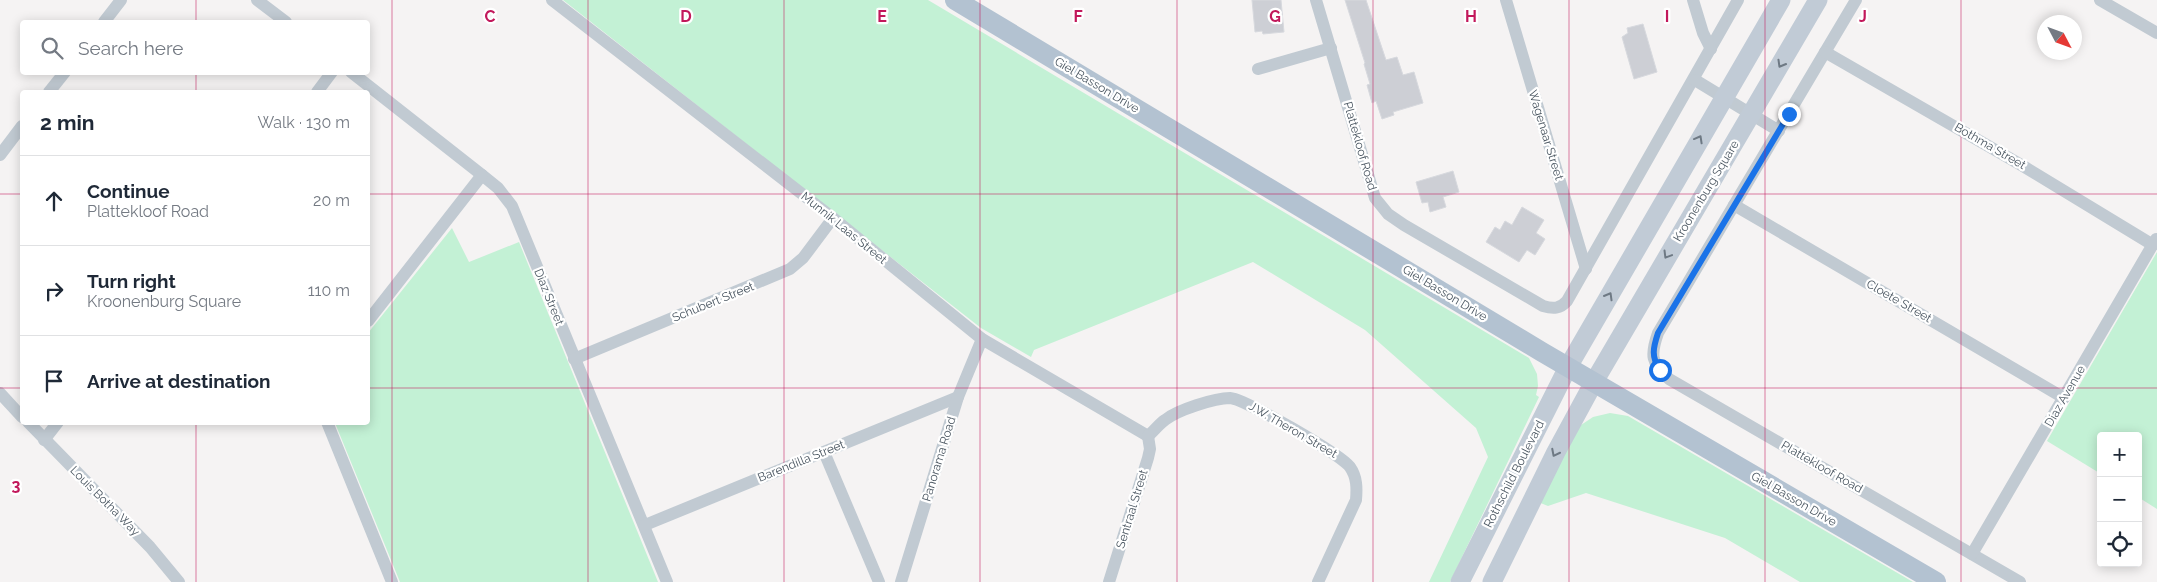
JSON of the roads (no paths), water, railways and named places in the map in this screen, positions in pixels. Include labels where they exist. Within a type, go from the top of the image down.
[{"type":"main road","name":"Giel Basson Drive","points":[[955,0],[1568,367],[1936,582]]},
{"type":"street","points":[[106,20],[122,0]]},
{"type":"street","points":[[257,0],[283,20]]},
{"type":"street","name":"Munnik Laas Street","points":[[552,0],[833,218],[982,339],[1148,436]]},
{"type":"street","name":"Plattekloof Road","points":[[1316,0],[1375,198],[1381,207],[1404,225],[1543,306],[1559,308],[1567,301],[1586,269]]},
{"type":"street","name":"Wagenaar Street","points":[[1506,0],[1586,269]]},
{"type":"street","points":[[1693,0],[1703,33],[1711,49]]},
{"type":"street","points":[[1586,269],[1695,80],[1738,0]]},
{"type":"street","points":[[1568,367],[1722,98],[1781,0]]},
{"type":"street","name":"Kroonenburg Square","points":[[1594,382],[1818,0]]},
{"type":"street","points":[[1734,205],[1780,131],[1856,0]]},
{"type":"street","points":[[2100,0],[2157,33]]},
{"type":"street","points":[[1258,70],[1331,48]]},
{"type":"street","name":"Bothma Street","points":[[1825,52],[2155,241]]},
{"type":"street","points":[[51,90],[63,75]]},
{"type":"street","points":[[318,90],[330,75]]},
{"type":"street","name":"Diaz Street","points":[[354,75],[498,188],[512,206],[667,582]]},
{"type":"street","points":[[1695,80],[1722,98],[1780,131]]},
{"type":"street","points":[[0,155],[20,129]]},
{"type":"street","points":[[370,318],[482,175]]},
{"type":"street","name":"Plattekloof Road","points":[[1734,205],[1658,333],[1652,350],[1653,361],[1669,379],[2020,582]]},
{"type":"street","name":"Cloete Street","points":[[1734,205],[2064,398]]},
{"type":"street","name":"Schubert Street","points":[[574,359],[790,269],[803,258],[833,218]]},
{"type":"street","name":"Diaz Avenue","points":[[1972,554],[2155,241]]},
{"type":"street","name":"Panorama Road","points":[[901,582],[958,397],[982,339]]},
{"type":"street","name":"Rothschild Boulevard","points":[[1460,582],[1568,367]]},
{"type":"street","points":[[1492,582],[1556,452],[1594,382]]},
{"type":"street","points":[[0,393],[20,415]]},
{"type":"street","name":"Barendilla Street","points":[[645,525],[958,397]]},
{"type":"street","name":"J.W. Theron Street","points":[[1148,436],[1166,418],[1214,400],[1230,398],[1249,405],[1345,462],[1356,478],[1356,500],[1318,582]]},
{"type":"street","name":"Louis Botha Way","points":[[31,425],[150,547],[179,582]]},
{"type":"street","points":[[44,440],[56,425]]},
{"type":"street","points":[[328,425],[392,582]]},
{"type":"street","name":"Sentraal Street","points":[[1109,582],[1148,458],[1150,449],[1148,436]]},
{"type":"street","points":[[824,452],[879,582]]}]
